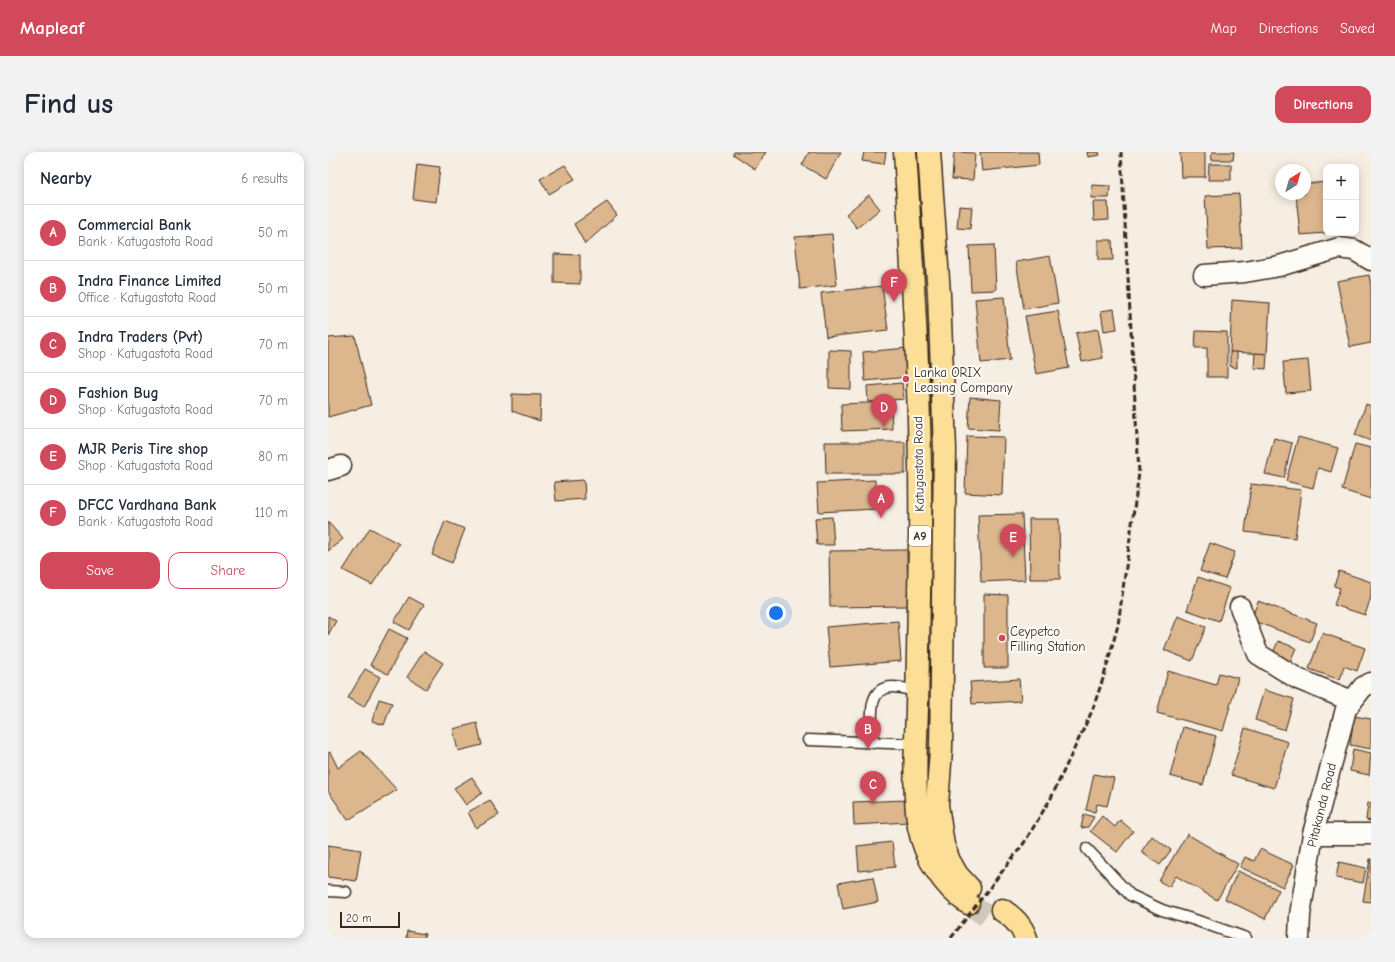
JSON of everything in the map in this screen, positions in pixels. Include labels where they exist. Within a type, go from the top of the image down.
[{"type":"highway","name":"Katugastota Road","points":[[905,152],[912,273],[919,474],[916,744],[917,806],[919,827],[932,863],[943,880],[960,897],[973,898],[949,861],[943,845],[937,805],[941,749],[945,449],[938,286],[929,152]]},
{"type":"highway","points":[[1012,938],[999,916],[1014,918],[1022,928],[1026,938]]},
{"type":"street","points":[[1204,275],[1245,272],[1278,266],[1339,248],[1354,250],[1371,260]]},
{"type":"street","points":[[1240,607],[1258,654],[1298,679],[1352,701]]},
{"type":"street","name":"Pitakanda Road","points":[[1299,938],[1300,915],[1313,834],[1346,709],[1363,687],[1371,683]]},
{"type":"street","points":[[1313,834],[1371,834]]},
{"type":"lane","points":[[873,743],[872,703],[875,694],[883,689],[892,687],[917,691]]},
{"type":"lane","points":[[808,740],[916,744]]},
{"type":"lane","points":[[1087,849],[1130,895],[1162,910],[1246,938]]},
{"type":"lane","points":[[328,891],[346,892]]},
{"type":"building","points":[[734,152],[766,152],[755,169],[733,154]]},
{"type":"building","points":[[809,152],[841,152],[826,179],[802,165]]},
{"type":"building","points":[[864,152],[886,152],[884,164],[862,161]]},
{"type":"building","points":[[954,152],[975,153],[973,180],[952,179]]},
{"type":"building","points":[[980,152],[1038,152],[1039,165],[982,171]]},
{"type":"building","points":[[1087,152],[1099,152],[1100,155],[1088,157]]},
{"type":"building","points":[[1180,152],[1205,152],[1205,177],[1181,177]]},
{"type":"building","points":[[1212,152],[1234,152],[1233,160],[1211,160]]},
{"type":"building","points":[[417,164],[440,167],[436,202],[413,199]]},
{"type":"building","points":[[1209,164],[1231,164],[1231,180],[1208,180]]},
{"type":"building","points":[[565,165],[575,179],[549,194],[540,179]]},
{"type":"building","points":[[1323,182],[1323,233],[1300,235],[1297,200],[1311,200],[1311,183]]},
{"type":"building","points":[[1092,185],[1110,186],[1109,198],[1091,198]]},
{"type":"building","points":[[1239,194],[1242,248],[1208,249],[1205,196]]},
{"type":"building","points":[[869,195],[880,209],[857,228],[846,214]]},
{"type":"building","points":[[607,202],[617,215],[585,244],[574,224]]},
{"type":"building","points":[[1093,202],[1108,202],[1109,220],[1094,221]]},
{"type":"building","points":[[959,206],[972,207],[970,229],[957,228]]},
{"type":"building","points":[[832,234],[837,285],[800,289],[795,237]]},
{"type":"building","points":[[1098,240],[1112,240],[1113,260],[1098,260]]},
{"type":"building","points":[[994,245],[996,290],[971,291],[969,246]]},
{"type":"building","points":[[554,254],[580,255],[580,284],[554,283]]},
{"type":"building","points":[[1050,256],[1058,303],[1024,309],[1016,262]]},
{"type":"building","points":[[1369,275],[1371,286],[1371,343],[1350,347],[1337,281]]},
{"type":"building","points":[[882,286],[888,330],[826,337],[821,293]]},
{"type":"building","points":[[1004,297],[1010,360],[981,363],[975,299]]},
{"type":"building","points":[[1232,300],[1270,303],[1267,354],[1230,352]]},
{"type":"building","points":[[1114,309],[1117,329],[1104,331],[1101,311]]},
{"type":"building","points":[[1058,311],[1069,368],[1036,374],[1025,316]]},
{"type":"building","points":[[1098,329],[1103,358],[1082,362],[1076,333]]},
{"type":"building","points":[[1196,331],[1227,332],[1227,377],[1207,377],[1207,348],[1195,348]]},
{"type":"building","points":[[355,336],[371,405],[328,417],[328,338]]},
{"type":"building","points":[[907,348],[909,377],[865,381],[863,352]]},
{"type":"building","points":[[829,350],[851,351],[851,389],[829,388]]},
{"type":"building","points":[[1230,352],[1237,352],[1237,368],[1230,366]]},
{"type":"building","points":[[1255,353],[1267,354],[1266,369],[1254,368]]},
{"type":"building","points":[[1308,360],[1311,391],[1286,393],[1283,362]]},
{"type":"building","points":[[902,383],[904,399],[868,402],[867,386]]},
{"type":"building","points":[[512,394],[541,395],[540,421],[512,411]]},
{"type":"building","points":[[970,397],[1001,400],[999,430],[968,428]]},
{"type":"building","points":[[891,402],[892,429],[842,431],[841,404]]},
{"type":"building","points":[[1366,404],[1371,406],[1371,441],[1355,435]]},
{"type":"building","points":[[967,436],[1004,437],[1002,495],[965,493]]},
{"type":"building","points":[[1298,437],[1338,448],[1331,472],[1318,468],[1313,488],[1286,481]]},
{"type":"building","points":[[1274,438],[1292,443],[1284,478],[1265,474]]},
{"type":"building","points":[[825,442],[905,442],[905,474],[826,474]]},
{"type":"building","points":[[1355,444],[1371,448],[1371,499],[1342,490]]},
{"type":"building","points":[[584,480],[585,499],[556,501],[554,482]]},
{"type":"building","points":[[875,480],[876,509],[819,512],[817,483]]},
{"type":"building","points":[[1251,484],[1301,490],[1295,538],[1245,532]]},
{"type":"building","points":[[1022,514],[1025,580],[981,582],[978,515]]},
{"type":"building","points":[[832,517],[834,545],[817,545],[815,518]]},
{"type":"building","points":[[1029,519],[1059,519],[1060,579],[1030,579]]},
{"type":"building","points":[[445,521],[465,529],[452,563],[432,555]]},
{"type":"building","points":[[328,522],[343,539],[328,551]]},
{"type":"building","points":[[370,528],[399,544],[372,585],[343,570]]},
{"type":"building","points":[[1210,543],[1235,552],[1225,579],[1200,571]]},
{"type":"building","points":[[907,550],[908,606],[830,607],[829,551]]},
{"type":"building","points":[[1339,571],[1371,582],[1371,597],[1365,615],[1334,605],[1340,588],[1334,586]]},
{"type":"building","points":[[1198,577],[1230,588],[1219,621],[1187,610]]},
{"type":"building","points":[[984,594],[1008,595],[1008,668],[984,668]]},
{"type":"building","points":[[409,597],[424,605],[409,630],[394,622]]},
{"type":"building","points":[[1258,601],[1317,623],[1310,642],[1251,620]]},
{"type":"building","points":[[328,616],[336,621],[328,635]]},
{"type":"building","points":[[1178,616],[1206,627],[1192,661],[1164,650]]},
{"type":"building","points":[[898,621],[901,661],[830,667],[826,627]]},
{"type":"building","points":[[389,629],[407,638],[388,674],[370,665]]},
{"type":"building","points":[[1322,633],[1365,648],[1357,671],[1344,666],[1340,680],[1309,669]]},
{"type":"building","points":[[1278,641],[1296,648],[1289,664],[1272,656]]},
{"type":"building","points":[[424,651],[443,663],[426,689],[407,677]]},
{"type":"building","points":[[365,669],[380,677],[364,707],[348,698]]},
{"type":"building","points":[[1168,671],[1216,685],[1219,673],[1238,678],[1223,731],[1157,713]]},
{"type":"building","points":[[1019,679],[1021,701],[972,704],[970,682]]},
{"type":"building","points":[[1264,690],[1294,699],[1285,730],[1255,720]]},
{"type":"building","points":[[379,699],[392,703],[384,725],[372,721]]},
{"type":"building","points":[[1354,716],[1371,719],[1371,749],[1350,745]]},
{"type":"building","points":[[477,723],[482,745],[458,751],[453,729]]},
{"type":"building","points":[[1183,727],[1216,736],[1203,785],[1170,776]]},
{"type":"building","points":[[1245,728],[1288,742],[1274,788],[1231,775]]},
{"type":"building","points":[[1353,749],[1371,753],[1369,775],[1350,771]]},
{"type":"building","points":[[361,751],[397,790],[348,820],[328,791],[328,753],[330,752],[338,768]]},
{"type":"building","points":[[1094,774],[1114,778],[1107,806],[1097,804],[1095,812],[1086,810]]},
{"type":"building","points":[[472,777],[482,793],[466,805],[454,788]]},
{"type":"building","points":[[490,800],[499,815],[476,828],[468,812]]},
{"type":"building","points":[[908,800],[909,822],[854,825],[853,802]]},
{"type":"building","points":[[1368,803],[1371,803],[1371,821],[1366,820]]},
{"type":"building","points":[[1084,814],[1094,817],[1088,827],[1081,828]]},
{"type":"building","points":[[1102,816],[1115,827],[1120,820],[1133,831],[1117,852],[1090,831]]},
{"type":"building","points":[[1187,834],[1238,864],[1217,900],[1176,876],[1169,887],[1159,881]]},
{"type":"building","points":[[1152,836],[1171,850],[1160,865],[1141,852]]},
{"type":"building","points":[[892,842],[895,867],[859,871],[857,846]]},
{"type":"building","points":[[328,845],[361,850],[356,881],[328,877]]},
{"type":"building","points":[[1260,849],[1294,865],[1283,887],[1240,867],[1245,857],[1254,861]]},
{"type":"building","points":[[1371,859],[1371,902],[1363,901]]},
{"type":"building","points":[[1339,862],[1366,868],[1363,883],[1336,878]]},
{"type":"building","points":[[1238,871],[1279,890],[1265,919],[1225,899]]},
{"type":"building","points":[[873,877],[878,902],[843,909],[838,883]]},
{"type":"building","points":[[407,931],[425,934],[424,938],[406,938]]},
{"type":"tunnel","points":[[968,903],[995,922]]},
{"type":"railway","points":[[951,938],[1024,843],[1051,798],[1092,711],[1104,676],[1118,625],[1139,473],[1121,152]]},
{"type":"place","name":"DFCC Vardhana Bank","points":[[894,302]]},
{"type":"place","name":"Lanka ORIX Leasing Company","points":[[906,379]]},
{"type":"place","name":"Fashion Bug","points":[[884,427]]},
{"type":"place","name":"Commercial Bank","points":[[881,518]]},
{"type":"place","name":"MJR Peris Tire shop","points":[[1013,557]]},
{"type":"place","name":"Ceypetco Filling Station","points":[[1002,638]]},
{"type":"place","name":"Indra Finance Limited","points":[[868,749]]},
{"type":"place","name":"Indra Traders (Pvt)","points":[[873,804]]}]
